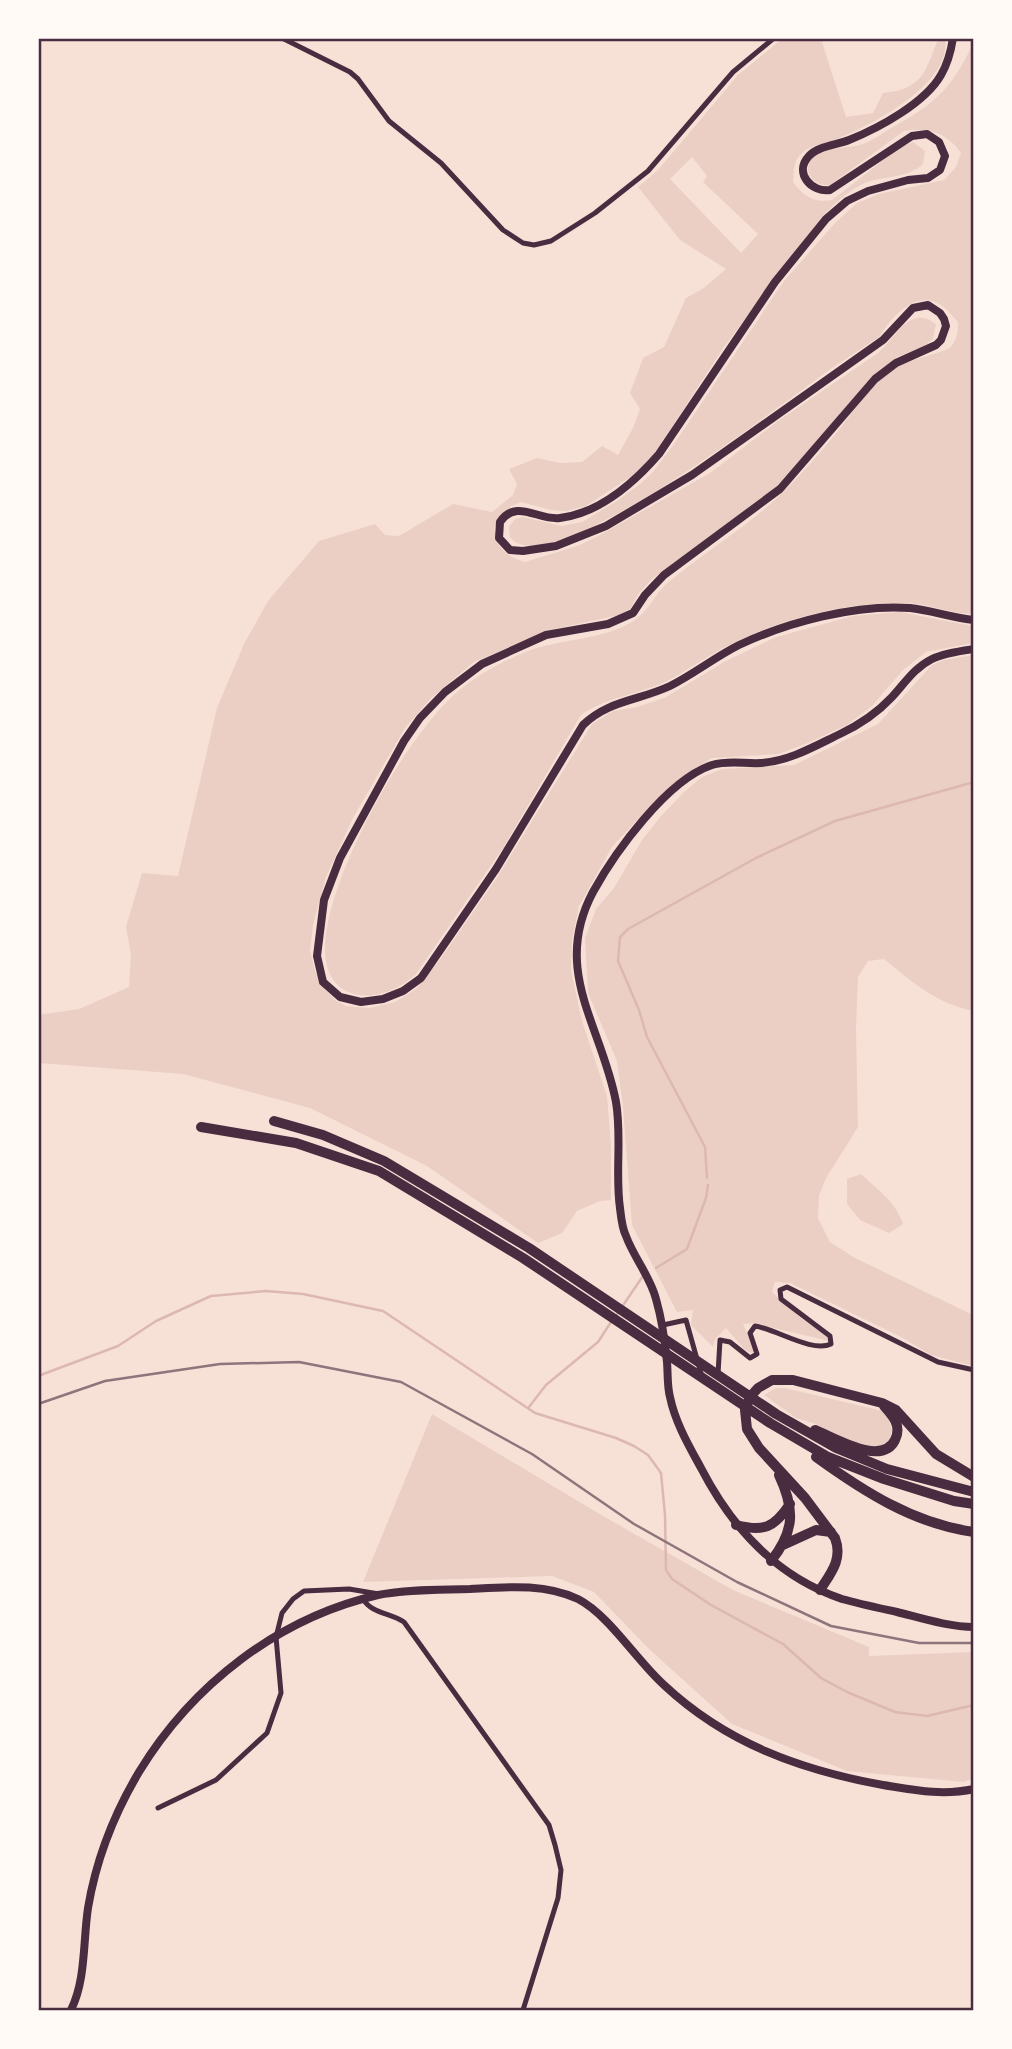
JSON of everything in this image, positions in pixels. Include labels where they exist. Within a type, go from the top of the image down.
[{"type":"highway","points":[[274,1121],[323,1135],[384,1161],[529,1248],[828,1457],[895,1483],[954,1501],[974,1504]]},
{"type":"highway","points":[[201,1127],[296,1143],[379,1171],[442,1207],[770,1417],[849,1481],[916,1517],[974,1532]]},
{"type":"highway","points":[[820,1590],[835,1567],[837,1544],[831,1532],[759,1448],[747,1429],[745,1409],[750,1397],[765,1384],[772,1380],[793,1380],[881,1403],[896,1410],[906,1419],[936,1454],[974,1477]]},
{"type":"highway","points":[[770,1417],[876,1453],[888,1449],[897,1436],[895,1419],[881,1403]]},
{"type":"highway","points":[[770,1417],[887,1469],[974,1492]]},
{"type":"highway","points":[[771,1561],[783,1545],[791,1521],[790,1503],[775,1465]]},
{"type":"highway","points":[[736,1525],[752,1529],[768,1527],[779,1520],[790,1503]]},
{"type":"highway","points":[[783,1545],[816,1530],[831,1532]]},
{"type":"main road","points":[[953,38],[941,75],[930,89],[869,132],[810,154],[803,170],[810,186],[831,190],[919,134],[933,137],[943,148],[945,156],[940,170],[928,178],[908,180],[868,191],[847,201],[827,219],[775,282],[659,454],[637,479],[596,507],[570,517],[554,519],[523,510],[511,512],[500,522],[499,538],[510,550],[523,551],[556,545],[606,526],[692,475],[883,340],[913,308],[928,306],[940,313],[946,326],[941,340],[936,345],[896,363],[875,379],[780,489],[664,575],[633,613],[608,624],[546,635],[482,664],[445,692],[420,718],[404,741],[340,858],[324,900],[319,931],[317,956],[323,982],[340,997],[360,1002],[383,999],[403,991],[421,978],[496,869],[583,725],[596,712],[671,685],[737,646],[769,632],[838,614],[882,607],[914,608],[974,621]]},
{"type":"main road","points":[[974,649],[934,658],[912,672],[891,698],[870,716],[849,730],[789,758],[761,763],[730,761],[709,766],[686,779],[656,806],[623,845],[593,894],[579,926],[576,958],[581,998],[610,1072],[617,1108],[619,1204],[625,1235],[655,1294],[663,1325],[669,1397],[681,1430],[709,1484],[736,1525],[771,1561],[820,1590],[906,1615],[974,1627]]},
{"type":"main road","points":[[71,2011],[82,1967],[91,1896],[114,1816],[174,1721],[214,1681],[263,1643],[310,1618],[382,1594],[505,1587],[533,1587],[560,1592],[580,1600],[598,1613],[648,1671],[677,1698],[719,1729],[747,1743],[822,1773],[930,1793],[974,1789]]},
{"type":"street","points":[[282,38],[350,72],[389,121],[441,163],[503,230],[523,243],[534,245],[551,242],[648,171],[733,72],[774,38]]},
{"type":"street","points":[[663,1325],[686,1320],[704,1382],[711,1387],[716,1385],[718,1378],[720,1340],[730,1342],[744,1356],[755,1357],[757,1349],[750,1333],[755,1326],[794,1340],[826,1346],[831,1344],[830,1336],[780,1298],[780,1290],[788,1287],[938,1362],[974,1370]]},
{"type":"street","points":[[158,1808],[216,1780],[267,1733],[281,1693],[276,1637],[282,1613],[293,1599],[304,1591],[349,1589],[382,1594]]},
{"type":"street","points":[[363,1599],[368,1608],[393,1615],[404,1622],[548,1825],[561,1870],[558,1898],[523,2011]]},
{"type":"shaded area","points":[[782,39],[821,39],[846,117],[873,113],[883,93],[907,88],[921,77],[938,39],[945,39],[944,56],[936,72],[923,87],[907,101],[870,124],[806,150],[795,163],[793,182],[810,198],[832,200],[899,148],[913,142],[925,151],[923,164],[911,172],[859,186],[821,218],[724,347],[652,457],[638,472],[586,506],[566,511],[521,502],[511,506],[494,528],[500,546],[508,554],[525,562],[580,545],[710,473],[778,421],[878,353],[911,320],[927,319],[936,324],[933,339],[924,346],[897,357],[877,372],[776,487],[652,579],[639,593],[630,609],[619,615],[550,630],[474,662],[431,698],[405,728],[353,818],[326,877],[313,925],[310,951],[315,971],[324,989],[335,1000],[346,1006],[369,1008],[395,1002],[416,989],[439,961],[496,879],[592,724],[613,711],[637,707],[666,697],[724,662],[776,637],[853,616],[900,612],[973,626],[973,643],[926,652],[903,670],[872,706],[847,725],[779,754],[712,758],[687,773],[651,805],[612,847],[579,906],[572,940],[571,971],[582,1021],[607,1096],[611,1200],[600,1201],[577,1211],[562,1233],[538,1243],[427,1166],[310,1108],[183,1074],[39,1063],[38,1015],[79,1009],[129,987],[131,955],[126,927],[142,873],[178,876],[217,708],[244,644],[268,601],[319,541],[375,524],[385,535],[399,536],[453,504],[492,512],[513,495],[517,484],[509,469],[537,458],[560,463],[582,462],[602,446],[618,455],[640,409],[630,393],[643,358],[664,347],[686,298],[704,288],[726,269],[680,240],[638,187],[658,170],[738,75]],"holes":[[[692,157],[707,176],[703,182],[758,234],[741,253],[670,179]]]},
{"type":"shaded area","points":[[973,44],[973,614],[922,605],[883,603],[815,614],[749,635],[665,682],[591,709],[581,715],[503,848],[416,974],[388,992],[358,995],[345,990],[335,981],[328,968],[325,949],[328,920],[338,886],[371,812],[391,776],[435,715],[463,687],[505,661],[538,648],[602,634],[630,623],[645,611],[665,585],[778,497],[882,378],[906,363],[952,345],[957,336],[958,322],[932,301],[914,303],[898,314],[879,337],[713,454],[613,516],[568,537],[532,546],[510,537],[509,527],[515,519],[523,517],[562,526],[582,522],[640,484],[653,472],[674,444],[784,281],[835,223],[857,203],[879,194],[944,180],[956,167],[961,153],[943,136],[921,130],[904,131],[830,185],[815,181],[808,168],[817,155],[829,150],[864,144],[921,110],[949,84]]},
{"type":"shaded area","points":[[973,655],[973,1011],[936,997],[884,959],[868,961],[858,977],[858,1127],[826,1178],[819,1196],[818,1218],[830,1242],[855,1258],[973,1315],[973,1366],[931,1355],[903,1338],[790,1283],[775,1282],[772,1292],[801,1318],[829,1337],[829,1341],[753,1323],[743,1324],[755,1351],[751,1353],[744,1349],[726,1328],[715,1339],[713,1347],[691,1325],[693,1310],[677,1312],[632,1225],[617,1061],[588,993],[585,938],[596,909],[614,888],[642,840],[661,816],[702,777],[722,769],[794,765],[878,724],[932,665]]},
{"type":"shaded area","points":[[861,1174],[886,1197],[900,1216],[903,1224],[889,1233],[860,1220],[847,1204],[847,1179]]},
{"type":"shaded area","points":[[776,1388],[883,1411],[892,1430],[890,1438],[885,1446],[879,1449],[857,1444],[796,1418],[764,1395]]},
{"type":"shaded area","points":[[432,1414],[733,1590],[869,1647],[869,1656],[973,1652],[973,1778],[964,1782],[847,1771],[732,1724],[649,1649],[594,1592],[552,1576],[363,1582]]},
{"type":"waterway","points":[[707,1178],[705,1147],[647,1037],[639,1010],[618,961],[620,937],[628,929],[756,858],[835,821],[974,782]]},
{"type":"waterway","points":[[656,1268],[687,1249],[706,1198],[708,1185]]},
{"type":"waterway","points":[[615,1317],[643,1276]]},
{"type":"waterway","points":[[38,1376],[118,1346],[156,1321],[211,1296],[266,1291],[303,1294],[383,1311],[535,1413],[616,1438],[648,1455],[661,1473],[666,1570],[672,1579],[711,1605],[783,1644],[821,1678],[847,1692],[895,1712],[927,1716],[974,1705]]},
{"type":"waterway","points":[[529,1407],[546,1385],[598,1342],[611,1322]]},
{"type":"railway","points":[[38,1404],[105,1381],[220,1364],[299,1362],[401,1382],[532,1454],[634,1524],[737,1582],[831,1626],[919,1643],[974,1643]]}]
